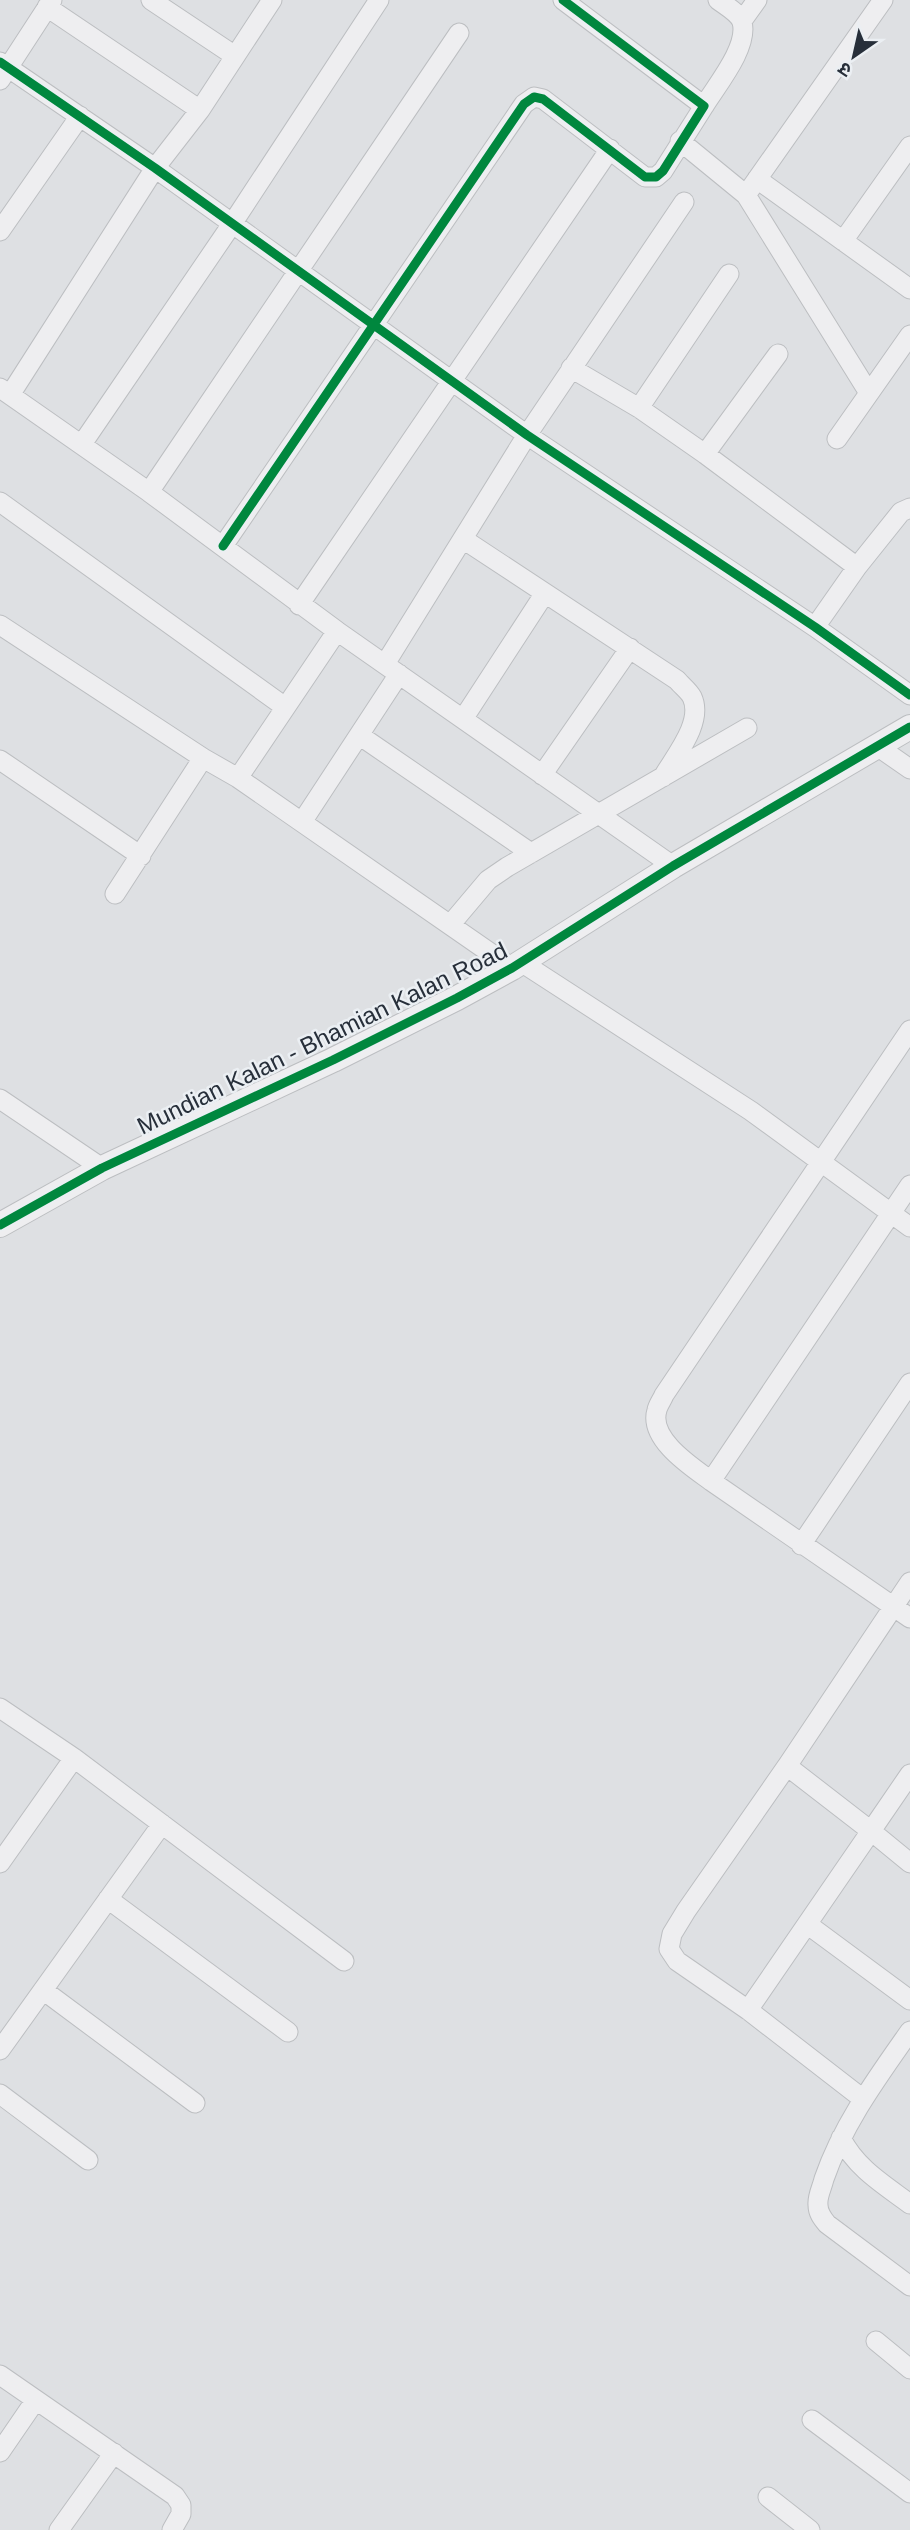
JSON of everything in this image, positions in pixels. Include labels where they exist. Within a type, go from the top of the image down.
[{"type":"street","points":[[151,0],[234,56]]},
{"type":"street","points":[[272,0],[200,110],[155,168],[5,391],[149,492],[299,605],[673,866]]},
{"type":"street","points":[[82,444],[232,224],[379,0]]},
{"type":"street","points":[[563,0],[704,106]]},
{"type":"street","points":[[223,546],[524,104],[534,97],[543,99],[645,177],[656,177],[663,171],[737,54],[743,37],[742,21],[732,9],[718,0]]},
{"type":"street","points":[[742,21],[757,0]]},
{"type":"street","points":[[752,187],[883,0]]},
{"type":"street","points":[[200,110],[49,4],[3,70],[80,117],[155,168],[527,435],[815,627],[910,695]]},
{"type":"street","points":[[149,492],[460,33]]},
{"type":"street","points":[[0,231],[80,117]]},
{"type":"street","points":[[680,141],[843,241],[910,289]]},
{"type":"street","points":[[843,241],[910,146]]},
{"type":"street","points":[[299,605],[610,149]]},
{"type":"street","points":[[752,187],[869,393]]},
{"type":"street","points":[[302,822],[359,735],[463,539],[527,435],[684,202]]},
{"type":"street","points":[[639,408],[729,274]]},
{"type":"street","points":[[837,439],[910,335]]},
{"type":"street","points":[[705,454],[778,354]]},
{"type":"street","points":[[571,368],[639,408],[857,567]]},
{"type":"street","points":[[1,504],[285,707]]},
{"type":"street","points":[[815,627],[857,567],[901,512],[910,508]]},
{"type":"street","points":[[463,539],[677,680],[691,695],[695,712],[690,729],[663,777]]},
{"type":"street","points":[[463,719],[545,593]]},
{"type":"street","points":[[0,625],[203,758],[238,778],[450,925],[751,1111],[910,1227]]},
{"type":"street","points":[[238,778],[337,631]]},
{"type":"street","points":[[542,775],[630,648]]},
{"type":"street","name":"Mundian Kalan - Bhamian Kalan Road","points":[[0,1224],[102,1168],[457,998],[516,965],[673,866],[910,727]]},
{"type":"street","points":[[450,925],[488,880],[747,728]]},
{"type":"street","points":[[359,735],[531,853]]},
{"type":"street","points":[[877,746],[910,769]]},
{"type":"street","points":[[115,894],[203,758]]},
{"type":"street","points":[[0,760],[141,856]]},
{"type":"street","points":[[910,1030],[664,1395],[656,1413],[661,1436],[677,1455],[801,1545],[910,1618]]},
{"type":"street","points":[[0,1099],[102,1168]]},
{"type":"street","points":[[711,1481],[910,1185]]},
{"type":"street","points":[[801,1545],[910,1383]]},
{"type":"street","points":[[863,2099],[748,2010],[677,1961],[669,1948],[672,1934],[686,1911],[910,1582]]},
{"type":"street","points":[[0,1709],[74,1758],[344,1961]]},
{"type":"street","points":[[0,1863],[74,1758]]},
{"type":"street","points":[[787,1766],[910,1863]]},
{"type":"street","points":[[748,2010],[910,1773]]},
{"type":"street","points":[[0,2050],[162,1824]]},
{"type":"street","points":[[108,1899],[288,2032]]},
{"type":"street","points":[[807,1924],[910,2000]]},
{"type":"street","points":[[43,1990],[195,2103]]},
{"type":"street","points":[[910,2031],[863,2099],[844,2145],[818,2196],[820,2216],[827,2224],[910,2286]]},
{"type":"street","points":[[0,2094],[88,2160]]},
{"type":"street","points":[[844,2145],[860,2166],[910,2204]]},
{"type":"street","points":[[876,2341],[910,2369]]},
{"type":"street","points":[[0,2375],[175,2496],[181,2505],[181,2514],[172,2530]]},
{"type":"street","points":[[0,2452],[35,2401]]},
{"type":"street","points":[[812,2420],[910,2493]]},
{"type":"street","points":[[59,2530],[114,2453]]},
{"type":"street","points":[[768,2497],[810,2530]]},
{"type":"cycle path","points":[[223,546],[524,104],[534,97],[543,99],[645,177],[656,177],[663,171],[704,106],[563,0]]},
{"type":"cycle path","points":[[0,62],[155,168],[527,435],[815,627],[910,695]]},
{"type":"cycle path","points":[[0,1225],[102,1168],[333,1060],[512,968],[673,866],[910,727]]}]
